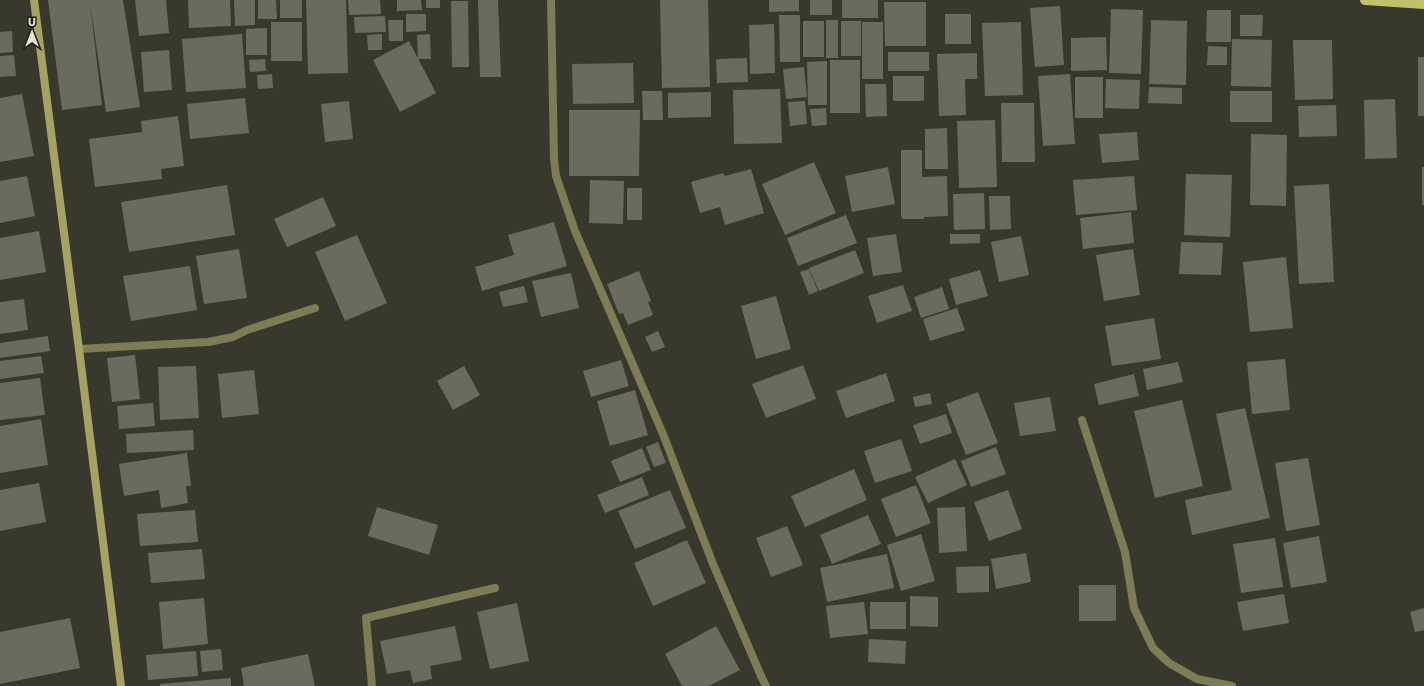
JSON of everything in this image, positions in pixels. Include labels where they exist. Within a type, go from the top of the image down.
[{"type":"main road","points":[[1365,0],[1424,4]]},
{"type":"street","points":[[34,0],[80,349],[121,686]]},
{"type":"street","points":[[550,0],[554,159],[556,176],[575,232],[663,434],[713,564],[766,686]]},
{"type":"street","points":[[80,349],[208,342],[233,337],[247,330],[316,308]]},
{"type":"street","points":[[1082,420],[1125,552],[1134,608],[1153,648],[1169,663],[1197,679],[1232,686]]},
{"type":"street","points":[[372,686],[366,618],[495,588]]},
{"type":"building","points":[[48,0],[123,0],[140,107],[106,112],[90,3],[102,105],[62,110]]},
{"type":"building","points":[[135,0],[166,0],[169,33],[139,36]]},
{"type":"building","points":[[188,0],[230,0],[231,26],[189,28]]},
{"type":"building","points":[[234,0],[255,0],[255,25],[235,26]]},
{"type":"building","points":[[258,0],[276,0],[277,19],[258,19]]},
{"type":"building","points":[[280,0],[302,0],[302,18],[280,18]]},
{"type":"building","points":[[306,0],[346,0],[348,73],[308,74]]},
{"type":"building","points":[[348,0],[380,0],[381,14],[349,15]]},
{"type":"building","points":[[397,0],[421,0],[422,10],[397,11]]},
{"type":"building","points":[[426,0],[440,0],[440,8],[426,8]]},
{"type":"building","points":[[478,0],[498,0],[501,77],[480,77]]},
{"type":"building","points":[[660,0],[708,0],[710,87],[662,88]]},
{"type":"building","points":[[769,0],[799,0],[799,11],[769,12]]},
{"type":"building","points":[[810,0],[832,0],[832,15],[810,15]]},
{"type":"building","points":[[842,0],[878,0],[878,18],[842,18]]},
{"type":"building","points":[[451,1],[468,1],[469,67],[452,67]]},
{"type":"building","points":[[884,2],[926,2],[926,46],[885,46]]},
{"type":"building","points":[[1060,6],[1064,65],[1035,67],[1030,8]]},
{"type":"building","points":[[1111,9],[1143,10],[1141,74],[1109,73]]},
{"type":"building","points":[[1207,10],[1231,10],[1231,42],[1206,42]]},
{"type":"building","points":[[406,14],[426,14],[426,31],[406,32]]},
{"type":"building","points":[[945,14],[971,14],[971,44],[945,44]]},
{"type":"building","points":[[779,15],[800,15],[800,62],[780,62]]},
{"type":"building","points":[[1240,15],[1263,15],[1262,36],[1240,36]]},
{"type":"building","points":[[385,16],[386,32],[355,33],[354,17]]},
{"type":"building","points":[[388,20],[403,20],[403,41],[389,41]]},
{"type":"building","points":[[826,20],[838,20],[838,58],[826,58]]},
{"type":"building","points":[[1151,20],[1187,21],[1186,85],[1149,84]]},
{"type":"building","points":[[803,21],[824,21],[824,57],[803,57]]},
{"type":"building","points":[[841,21],[861,21],[861,56],[841,56]]},
{"type":"building","points":[[271,22],[302,22],[302,61],[271,61]]},
{"type":"building","points":[[862,22],[883,22],[883,79],[862,79]]},
{"type":"building","points":[[1021,22],[1023,95],[985,96],[982,23]]},
{"type":"building","points":[[774,24],[775,73],[750,74],[749,25]]},
{"type":"building","points":[[267,28],[267,55],[246,55],[246,29]]},
{"type":"building","points":[[12,31],[13,52],[0,53],[0,32]]},
{"type":"building","points":[[242,34],[246,88],[186,92],[182,39]]},
{"type":"building","points":[[382,34],[382,50],[368,50],[367,35]]},
{"type":"building","points":[[430,34],[431,59],[418,59],[417,35]]},
{"type":"building","points":[[1106,37],[1107,70],[1071,71],[1071,38]]},
{"type":"building","points":[[1232,39],[1272,40],[1271,87],[1231,86]]},
{"type":"building","points":[[1293,40],[1332,40],[1333,99],[1295,100]]},
{"type":"building","points":[[409,41],[436,93],[400,112],[373,60]]},
{"type":"building","points":[[1208,46],[1227,47],[1227,65],[1207,65]]},
{"type":"building","points":[[169,50],[172,90],[144,92],[141,52]]},
{"type":"building","points":[[888,52],[929,52],[929,71],[888,71]]},
{"type":"building","points":[[977,53],[977,79],[965,79],[966,115],[939,116],[937,54]]},
{"type":"building","points":[[14,55],[16,76],[0,77],[0,56]]},
{"type":"building","points":[[1418,57],[1424,57],[1424,116],[1418,116]]},
{"type":"building","points":[[747,58],[748,82],[717,83],[716,59]]},
{"type":"building","points":[[265,59],[266,71],[250,72],[249,60]]},
{"type":"building","points":[[830,60],[860,60],[860,113],[830,113]]},
{"type":"building","points":[[827,61],[827,105],[808,105],[807,62]]},
{"type":"building","points":[[633,63],[634,103],[573,104],[572,64]]},
{"type":"building","points":[[804,67],[807,97],[786,99],[783,69]]},
{"type":"building","points":[[272,74],[273,88],[258,89],[257,75]]},
{"type":"building","points":[[1070,74],[1075,144],[1043,146],[1038,76]]},
{"type":"building","points":[[893,76],[924,76],[924,101],[893,101]]},
{"type":"building","points":[[1075,77],[1103,77],[1103,118],[1075,118]]},
{"type":"building","points":[[1106,79],[1140,80],[1139,109],[1105,108]]},
{"type":"building","points":[[865,84],[886,84],[887,116],[866,117]]},
{"type":"building","points":[[1149,87],[1182,88],[1182,104],[1148,103]]},
{"type":"building","points":[[780,89],[782,143],[734,144],[733,90]]},
{"type":"building","points":[[642,91],[662,91],[663,120],[643,120]]},
{"type":"building","points":[[1230,91],[1272,91],[1272,122],[1230,122]]},
{"type":"building","points":[[711,92],[711,117],[668,118],[668,93]]},
{"type":"building","points":[[22,94],[34,156],[0,162],[0,98]]},
{"type":"building","points":[[245,98],[249,133],[190,139],[187,104]]},
{"type":"building","points":[[1395,99],[1397,158],[1365,159],[1364,100]]},
{"type":"building","points":[[349,101],[353,139],[325,142],[321,104]]},
{"type":"building","points":[[805,101],[807,124],[790,126],[788,102]]},
{"type":"building","points":[[1001,103],[1034,103],[1035,162],[1002,162]]},
{"type":"building","points":[[1336,105],[1337,136],[1299,137],[1298,106]]},
{"type":"building","points":[[826,108],[827,125],[812,126],[810,109]]},
{"type":"building","points":[[569,110],[640,110],[639,176],[569,176]]},
{"type":"building","points":[[178,116],[184,166],[161,169],[162,179],[95,187],[89,139],[142,132],[141,121]]},
{"type":"building","points":[[995,120],[997,187],[959,188],[957,121]]},
{"type":"building","points":[[947,128],[948,169],[925,169],[925,129]]},
{"type":"building","points":[[1137,132],[1139,160],[1102,163],[1099,134]]},
{"type":"building","points":[[1251,134],[1287,135],[1286,206],[1250,205]]},
{"type":"building","points":[[901,150],[922,150],[922,177],[947,176],[948,216],[924,217],[924,219],[902,219]]},
{"type":"building","points":[[814,162],[836,213],[785,235],[762,184]]},
{"type":"building","points":[[888,167],[895,204],[852,212],[845,176]]},
{"type":"building","points":[[1422,167],[1424,167],[1424,205],[1422,205]]},
{"type":"building","points":[[751,169],[764,213],[725,225],[720,207],[700,213],[691,182],[723,173],[725,176]]},
{"type":"building","points":[[1186,174],[1232,175],[1230,237],[1184,235]]},
{"type":"building","points":[[27,176],[35,216],[0,223],[0,181]]},
{"type":"building","points":[[1134,176],[1137,210],[1076,215],[1073,180]]},
{"type":"building","points":[[590,180],[624,181],[623,224],[589,223]]},
{"type":"building","points":[[1329,184],[1334,282],[1299,284],[1294,186]]},
{"type":"building","points":[[227,185],[235,235],[129,252],[121,202]]},
{"type":"building","points":[[627,188],[642,188],[642,220],[627,220]]},
{"type":"building","points":[[984,193],[985,229],[954,230],[953,194]]},
{"type":"building","points":[[989,196],[1010,196],[1011,229],[990,230]]},
{"type":"building","points":[[323,197],[336,226],[287,247],[274,219]]},
{"type":"building","points":[[1131,212],[1134,243],[1083,249],[1080,218]]},
{"type":"building","points":[[846,215],[857,243],[798,266],[787,238]]},
{"type":"building","points":[[554,222],[567,266],[482,291],[475,267],[514,255],[508,235]]},
{"type":"building","points":[[39,231],[46,272],[0,280],[0,238]]},
{"type":"building","points":[[896,234],[902,272],[873,276],[867,238]]},
{"type":"building","points":[[950,234],[980,234],[980,243],[950,244]]},
{"type":"building","points":[[357,235],[387,303],[345,321],[315,252]]},
{"type":"building","points":[[1021,236],[1029,275],[999,282],[991,242]]},
{"type":"building","points":[[1181,242],[1223,243],[1221,275],[1179,274]]},
{"type":"building","points":[[239,249],[247,298],[204,304],[196,256]]},
{"type":"building","points":[[1133,249],[1140,295],[1104,301],[1096,255]]},
{"type":"building","points":[[855,250],[864,273],[819,291],[809,268]]},
{"type":"building","points":[[1286,257],[1293,328],[1250,332],[1243,262]]},
{"type":"building","points":[[190,266],[197,310],[131,321],[123,276]]},
{"type":"building","points":[[809,269],[818,291],[809,295],[800,272]]},
{"type":"building","points":[[980,270],[988,296],[956,305],[949,279]]},
{"type":"building","points":[[639,271],[651,301],[648,302],[653,315],[628,325],[623,313],[619,314],[607,284]]},
{"type":"building","points":[[571,273],[579,308],[541,317],[532,281]]},
{"type":"building","points":[[903,285],[912,311],[877,323],[868,296]]},
{"type":"building","points":[[524,286],[528,302],[503,307],[499,292]]},
{"type":"building","points":[[942,287],[949,309],[921,318],[914,297]]},
{"type":"building","points":[[776,296],[791,349],[756,359],[741,306]]},
{"type":"building","points":[[24,299],[28,330],[0,334],[0,302]]},
{"type":"building","points":[[957,308],[965,330],[930,341],[923,319]]},
{"type":"building","points":[[1154,318],[1161,359],[1112,366],[1105,326]]},
{"type":"building","points":[[658,331],[665,347],[652,352],[645,337]]},
{"type":"building","points":[[48,336],[50,351],[0,358],[0,343]]},
{"type":"building","points":[[135,355],[140,399],[112,402],[107,358]]},
{"type":"building","points":[[41,356],[44,373],[0,379],[0,361]]},
{"type":"building","points":[[1285,359],[1290,410],[1252,414],[1247,362]]},
{"type":"building","points":[[621,360],[629,386],[591,397],[583,371]]},
{"type":"building","points":[[1178,362],[1183,382],[1147,390],[1143,369]]},
{"type":"building","points":[[803,365],[816,399],[766,418],[752,384]]},
{"type":"building","points":[[196,366],[199,418],[160,420],[158,367]]},
{"type":"building","points":[[464,366],[480,395],[453,410],[437,381]]},
{"type":"building","points":[[254,370],[259,414],[222,418],[218,374]]},
{"type":"building","points":[[886,373],[895,401],[846,418],[836,391]]},
{"type":"building","points":[[1134,374],[1139,396],[1099,405],[1094,384]]},
{"type":"building","points":[[40,378],[45,415],[0,420],[0,383]]},
{"type":"building","points":[[635,390],[648,435],[610,446],[597,401]]},
{"type":"building","points":[[978,392],[998,443],[966,455],[946,404]]},
{"type":"building","points":[[930,393],[932,404],[915,407],[913,397]]},
{"type":"building","points":[[1050,397],[1056,431],[1020,436],[1014,403]]},
{"type":"building","points":[[1182,400],[1203,486],[1155,498],[1134,411]]},
{"type":"building","points":[[153,403],[155,426],[119,429],[117,406]]},
{"type":"building","points":[[1245,408],[1270,518],[1192,535],[1185,500],[1232,490],[1216,414]]},
{"type":"building","points":[[946,414],[952,433],[920,444],[913,425]]},
{"type":"building","points":[[41,419],[48,465],[0,473],[0,426]]},
{"type":"building","points":[[193,430],[194,450],[127,453],[126,434]]},
{"type":"building","points":[[901,439],[912,471],[875,483],[864,451]]},
{"type":"building","points":[[658,442],[666,463],[654,467],[646,447]]},
{"type":"building","points":[[996,447],[1006,474],[971,487],[961,461]]},
{"type":"building","points":[[642,448],[651,470],[620,482],[611,461]]},
{"type":"building","points":[[187,453],[191,486],[186,486],[188,503],[161,508],[159,490],[124,496],[119,464]]},
{"type":"building","points":[[1308,458],[1320,525],[1286,531],[1275,463]]},
{"type":"building","points":[[955,459],[967,485],[928,503],[915,477]]},
{"type":"building","points":[[854,469],[867,500],[805,527],[791,496]]},
{"type":"building","points":[[642,477],[649,495],[605,513],[597,495]]},
{"type":"building","points":[[39,483],[46,522],[0,531],[0,490]]},
{"type":"building","points":[[916,485],[931,523],[896,537],[881,499]]},
{"type":"building","points":[[670,490],[686,528],[635,549],[618,511]]},
{"type":"building","points":[[1008,490],[1022,529],[989,541],[974,502]]},
{"type":"building","points":[[377,507],[438,525],[429,555],[368,536]]},
{"type":"building","points":[[965,507],[967,551],[939,553],[937,508]]},
{"type":"building","points":[[195,510],[198,542],[140,546],[137,514]]},
{"type":"building","points":[[868,515],[881,544],[832,564],[820,535]]},
{"type":"building","points":[[787,526],[803,565],[771,577],[756,538]]},
{"type":"building","points":[[921,534],[935,581],[901,591],[887,545]]},
{"type":"building","points":[[1319,536],[1327,582],[1291,588],[1283,543]]},
{"type":"building","points":[[1275,538],[1283,587],[1241,593],[1233,544]]},
{"type":"building","points":[[687,540],[706,583],[653,606],[634,563]]},
{"type":"building","points":[[202,549],[205,579],[151,583],[148,553]]},
{"type":"building","points":[[1026,553],[1031,582],[996,589],[991,559]]},
{"type":"building","points":[[887,554],[894,588],[827,602],[820,568]]},
{"type":"building","points":[[989,566],[989,592],[957,593],[956,567]]},
{"type":"building","points":[[1079,585],[1116,585],[1116,621],[1079,621]]},
{"type":"building","points":[[1284,594],[1289,623],[1243,631],[1237,602]]},
{"type":"building","points":[[910,596],[938,597],[938,627],[910,626]]},
{"type":"building","points":[[204,598],[208,644],[163,649],[159,602]]},
{"type":"building","points":[[864,602],[868,634],[830,638],[826,606]]},
{"type":"building","points":[[870,602],[906,602],[906,629],[870,629]]},
{"type":"building","points":[[517,603],[529,661],[490,669],[477,612]]},
{"type":"building","points":[[1424,608],[1424,630],[1415,632],[1410,612]]},
{"type":"building","points":[[70,618],[80,668],[0,684],[0,632]]},
{"type":"building","points":[[455,626],[462,660],[430,666],[432,679],[413,683],[410,670],[387,674],[380,641]]},
{"type":"building","points":[[716,626],[740,670],[709,686],[682,686],[665,654]]},
{"type":"building","points":[[869,639],[906,641],[905,664],[868,662]]},
{"type":"building","points":[[221,649],[223,670],[202,672],[200,651]]},
{"type":"building","points":[[196,651],[198,676],[148,680],[146,655]]},
{"type":"building","points":[[308,654],[315,686],[244,686],[241,668]]},
{"type":"building","points":[[231,678],[231,686],[160,686],[160,684]]}]
